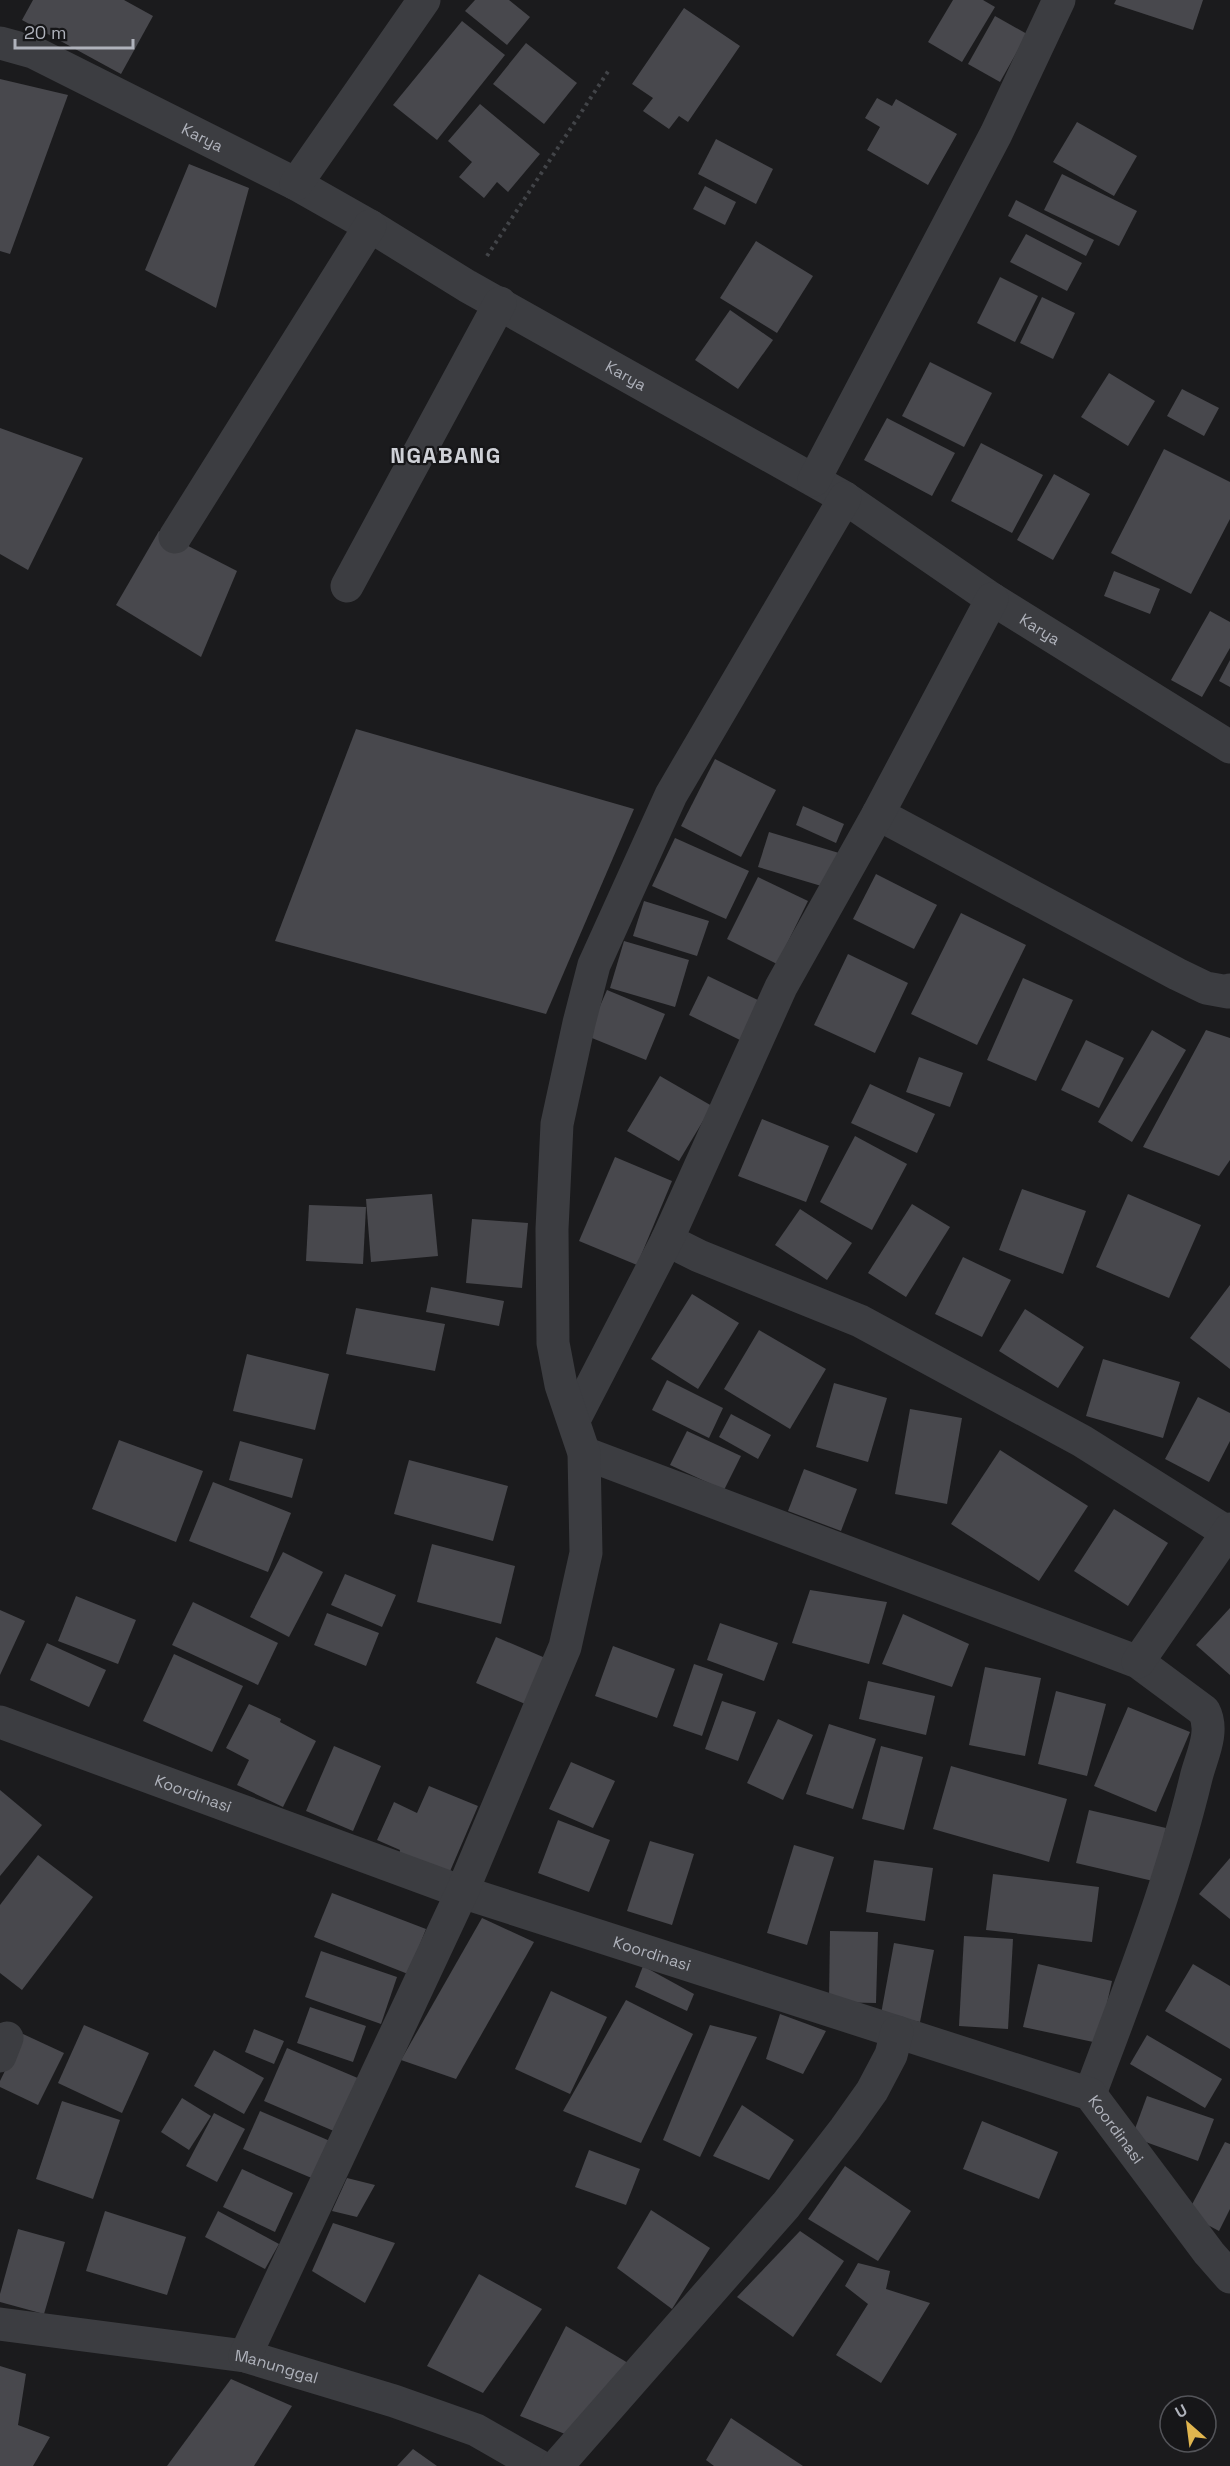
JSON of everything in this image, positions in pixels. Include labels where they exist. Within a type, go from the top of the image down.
[{"type":"street","points":[[296,184],[424,0]]},
{"type":"street","points":[[814,480],[996,134],[1059,0]]},
{"type":"street","name":"Karya","points":[[0,43],[33,52],[296,184],[467,286],[814,480],[845,498],[992,599],[1230,747]]},
{"type":"street","points":[[175,537],[369,226]]},
{"type":"street","points":[[347,586],[500,303]]},
{"type":"street","points":[[245,2356],[462,1892],[565,1647],[586,1553],[584,1453],[561,1385],[553,1343],[552,1229],[557,1124],[594,965],[671,795],[845,498]]},
{"type":"street","points":[[574,1420],[667,1240],[781,987],[878,814],[992,599]]},
{"type":"street","points":[[878,814],[1176,974],[1206,988],[1228,992],[1230,990]]},
{"type":"street","points":[[667,1240],[699,1256],[860,1321],[1082,1441],[1229,1532],[1138,1662]]},
{"type":"street","points":[[584,1453],[1138,1662],[1204,1712],[1208,1722],[1207,1741],[1185,1826],[1146,1946],[1090,2094]]},
{"type":"street","name":"Koordinasi","points":[[0,1722],[462,1892],[1090,2094],[1209,2253],[1230,2277]]},
{"type":"street","points":[[557,2466],[786,2205],[819,2163],[872,2091],[891,2055],[897,2032]]},
{"type":"street","name":"Manunggal","points":[[0,2324],[245,2356],[476,2430],[539,2466]]},
{"type":"path","points":[[467,286],[609,70]]},
{"type":"building","points":[[33,0],[124,0],[153,16],[121,74],[22,20]]},
{"type":"building","points":[[475,0],[509,0],[530,17],[507,45],[465,11]]},
{"type":"building","points":[[953,0],[983,0],[995,7],[962,62],[928,42]]},
{"type":"building","points":[[1116,0],[1203,0],[1193,30],[1114,4]]},
{"type":"building","points":[[684,8],[740,46],[688,122],[679,116],[669,129],[643,111],[653,98],[632,84]]},
{"type":"building","points":[[995,16],[1027,34],[1000,82],[968,64]]},
{"type":"building","points":[[462,21],[505,55],[437,140],[393,105]]},
{"type":"building","points":[[526,43],[577,83],[544,124],[493,84]]},
{"type":"building","points":[[0,79],[68,95],[10,254],[0,251]]},
{"type":"building","points":[[877,98],[892,106],[896,99],[957,134],[928,185],[867,150],[880,127],[865,118]]},
{"type":"building","points":[[480,104],[540,154],[508,192],[497,182],[484,198],[459,177],[472,162],[448,141]]},
{"type":"building","points":[[1077,122],[1137,156],[1114,196],[1053,162]]},
{"type":"building","points":[[716,139],[773,169],[756,204],[698,174]]},
{"type":"building","points":[[189,164],[249,188],[216,308],[145,270]]},
{"type":"building","points":[[1062,174],[1137,211],[1119,246],[1044,210]]},
{"type":"building","points":[[705,186],[736,202],[725,225],[693,209]]},
{"type":"building","points":[[1016,200],[1094,240],[1086,256],[1008,216]]},
{"type":"building","points":[[1026,234],[1082,263],[1067,291],[1010,262]]},
{"type":"building","points":[[756,241],[813,276],[777,333],[720,298]]},
{"type":"building","points":[[1000,277],[1038,296],[1015,342],[977,323]]},
{"type":"building","points":[[1042,297],[1075,313],[1053,359],[1020,343]]},
{"type":"building","points":[[730,310],[773,340],[738,389],[695,360]]},
{"type":"building","points":[[930,362],[992,393],[964,447],[902,416]]},
{"type":"building","points":[[1109,373],[1155,401],[1128,446],[1081,417]]},
{"type":"building","points":[[1182,389],[1219,408],[1204,436],[1167,416]]},
{"type":"building","points":[[887,418],[955,453],[932,496],[864,460]]},
{"type":"building","points":[[0,428],[83,458],[28,570],[0,554]]},
{"type":"building","points":[[981,443],[1043,475],[1012,533],[951,501]]},
{"type":"building","points":[[1164,449],[1230,482],[1230,519],[1191,594],[1111,553]]},
{"type":"building","points":[[1054,474],[1090,494],[1053,560],[1017,540]]},
{"type":"building","points":[[159,531],[237,571],[201,657],[116,605]]},
{"type":"building","points":[[1114,571],[1160,589],[1150,614],[1104,596]]},
{"type":"building","points":[[1210,611],[1230,622],[1230,648],[1202,697],[1171,680]]},
{"type":"building","points":[[1230,660],[1230,687],[1219,681]]},
{"type":"building","points":[[356,729],[634,809],[546,1014],[275,941]]},
{"type":"building","points":[[715,759],[776,790],[741,857],[681,826]]},
{"type":"building","points":[[803,806],[844,824],[836,843],[796,825]]},
{"type":"building","points":[[769,832],[839,853],[828,888],[758,867]]},
{"type":"building","points":[[675,838],[749,871],[726,919],[652,886]]},
{"type":"building","points":[[876,874],[937,905],[914,949],[853,919]]},
{"type":"building","points":[[758,877],[808,901],[777,964],[727,939]]},
{"type":"building","points":[[644,901],[709,921],[697,956],[633,936]]},
{"type":"building","points":[[961,913],[1026,945],[977,1045],[911,1014]]},
{"type":"building","points":[[624,941],[689,960],[675,1007],[610,988]]},
{"type":"building","points":[[848,954],[908,983],[875,1053],[814,1025]]},
{"type":"building","points":[[708,976],[762,1002],[742,1041],[689,1015]]},
{"type":"building","points":[[1023,978],[1073,1000],[1036,1081],[987,1060]]},
{"type":"building","points":[[607,990],[665,1014],[646,1060],[587,1036]]},
{"type":"building","points":[[1152,1030],[1186,1050],[1132,1142],[1098,1122]]},
{"type":"building","points":[[1206,1030],[1230,1038],[1230,1160],[1219,1176],[1143,1147]]},
{"type":"building","points":[[1086,1040],[1124,1058],[1099,1108],[1061,1090]]},
{"type":"building","points":[[919,1057],[963,1073],[950,1107],[906,1092]]},
{"type":"building","points":[[660,1076],[712,1106],[679,1161],[627,1131]]},
{"type":"building","points":[[870,1084],[935,1114],[917,1153],[851,1123]]},
{"type":"building","points":[[762,1119],[829,1146],[806,1202],[738,1176]]},
{"type":"building","points":[[855,1136],[907,1164],[872,1230],[820,1202]]},
{"type":"building","points":[[615,1157],[672,1181],[637,1265],[579,1241]]},
{"type":"building","points":[[1022,1189],[1086,1211],[1063,1274],[999,1250]]},
{"type":"building","points":[[432,1194],[438,1256],[371,1262],[366,1199]]},
{"type":"building","points":[[1128,1194],[1201,1225],[1169,1298],[1096,1267]]},
{"type":"building","points":[[912,1204],[950,1227],[906,1297],[868,1273]]},
{"type":"building","points":[[309,1205],[366,1207],[363,1264],[306,1261]]},
{"type":"building","points":[[800,1209],[852,1243],[827,1280],[775,1245]]},
{"type":"building","points":[[472,1219],[528,1223],[522,1288],[466,1283]]},
{"type":"building","points":[[963,1257],[1011,1280],[982,1337],[935,1314]]},
{"type":"building","points":[[1230,1285],[1230,1369],[1190,1338]]},
{"type":"building","points":[[431,1287],[504,1301],[499,1326],[426,1312]]},
{"type":"building","points":[[692,1294],[739,1323],[698,1389],[651,1359]]},
{"type":"building","points":[[356,1308],[445,1324],[435,1371],[346,1354]]},
{"type":"building","points":[[1025,1309],[1084,1347],[1058,1388],[999,1351]]},
{"type":"building","points":[[759,1330],[826,1369],[790,1429],[724,1389]]},
{"type":"building","points":[[247,1354],[329,1374],[315,1430],[233,1411]]},
{"type":"building","points":[[1103,1359],[1180,1382],[1163,1438],[1086,1416]]},
{"type":"building","points":[[667,1380],[723,1408],[709,1438],[652,1410]]},
{"type":"building","points":[[834,1383],[887,1398],[868,1462],[816,1447]]},
{"type":"building","points":[[1198,1397],[1230,1413],[1230,1441],[1209,1482],[1165,1459]]},
{"type":"building","points":[[910,1409],[962,1418],[947,1504],[895,1494]]},
{"type":"building","points":[[731,1414],[771,1435],[758,1459],[719,1437]]},
{"type":"building","points":[[687,1431],[741,1456],[724,1490],[670,1465]]},
{"type":"building","points":[[119,1440],[203,1471],[176,1542],[92,1509]]},
{"type":"building","points":[[240,1441],[303,1459],[292,1498],[229,1480]]},
{"type":"building","points":[[1000,1450],[1088,1506],[1039,1581],[951,1524]]},
{"type":"building","points":[[409,1460],[508,1486],[493,1541],[394,1514]]},
{"type":"building","points":[[804,1469],[857,1489],[841,1531],[788,1511]]},
{"type":"building","points":[[213,1482],[291,1513],[268,1572],[189,1541]]},
{"type":"building","points":[[1114,1509],[1168,1543],[1128,1606],[1074,1571]]},
{"type":"building","points":[[432,1544],[515,1566],[501,1624],[417,1602]]},
{"type":"building","points":[[283,1552],[323,1572],[289,1637],[250,1617]]},
{"type":"building","points":[[345,1574],[396,1595],[382,1627],[331,1605]]},
{"type":"building","points":[[810,1590],[887,1602],[869,1664],[792,1643]]},
{"type":"building","points":[[76,1596],[136,1620],[118,1664],[58,1641]]},
{"type":"building","points":[[193,1602],[278,1643],[258,1685],[172,1645]]},
{"type":"building","points":[[1230,1608],[1230,1675],[1196,1645]]},
{"type":"building","points":[[0,1610],[25,1621],[0,1675]]},
{"type":"building","points":[[327,1613],[379,1633],[366,1666],[314,1645]]},
{"type":"building","points":[[903,1614],[969,1644],[952,1687],[882,1664]]},
{"type":"building","points":[[720,1623],[778,1643],[764,1681],[707,1660]]},
{"type":"building","points":[[496,1637],[550,1660],[530,1706],[476,1683]]},
{"type":"building","points":[[47,1643],[106,1670],[89,1707],[30,1680]]},
{"type":"building","points":[[613,1646],[675,1669],[657,1718],[595,1696]]},
{"type":"building","points":[[174,1654],[243,1686],[212,1752],[143,1721]]},
{"type":"building","points":[[694,1664],[723,1674],[702,1736],[673,1726]]},
{"type":"building","points":[[985,1667],[1041,1678],[1025,1756],[969,1745]]},
{"type":"building","points":[[868,1681],[935,1696],[926,1735],[859,1719]]},
{"type":"building","points":[[1056,1691],[1106,1704],[1087,1776],[1038,1764]]},
{"type":"building","points":[[722,1701],[756,1712],[738,1761],[705,1749]]},
{"type":"building","points":[[249,1704],[281,1719],[280,1722],[316,1741],[283,1807],[237,1785],[249,1760],[226,1748]]},
{"type":"building","points":[[1128,1707],[1190,1732],[1156,1812],[1094,1786]]},
{"type":"building","points":[[778,1719],[813,1735],[783,1800],[747,1783]]},
{"type":"building","points":[[829,1724],[876,1739],[853,1809],[806,1794]]},
{"type":"building","points":[[334,1746],[381,1766],[353,1831],[306,1811]]},
{"type":"building","points":[[881,1746],[923,1757],[904,1830],[862,1819]]},
{"type":"building","points":[[571,1762],[615,1781],[593,1828],[549,1809]]},
{"type":"building","points":[[951,1766],[1067,1799],[1049,1862],[933,1829]]},
{"type":"building","points":[[429,1786],[478,1806],[448,1876],[399,1855],[400,1850],[377,1840],[394,1802],[417,1813]]},
{"type":"building","points":[[0,1790],[42,1825],[0,1876]]},
{"type":"building","points":[[1089,1810],[1166,1828],[1153,1881],[1076,1863]]},
{"type":"building","points":[[558,1820],[610,1840],[589,1892],[538,1873]]},
{"type":"building","points":[[650,1841],[694,1854],[672,1925],[627,1911]]},
{"type":"building","points":[[794,1845],[834,1857],[807,1945],[767,1933]]},
{"type":"building","points":[[38,1855],[93,1897],[22,1990],[0,1973],[0,1905]]},
{"type":"building","points":[[1230,1858],[1230,1919],[1199,1894]]},
{"type":"building","points":[[874,1860],[933,1868],[925,1921],[866,1912]]},
{"type":"building","points":[[993,1874],[1099,1887],[1092,1942],[986,1930]]},
{"type":"building","points":[[332,1893],[426,1929],[408,1974],[314,1937]]},
{"type":"building","points":[[482,1918],[534,1942],[456,2079],[401,2060]]},
{"type":"building","points":[[830,1931],[878,1932],[876,2003],[829,2002]]},
{"type":"building","points":[[964,1936],[1013,1939],[1008,2029],[959,2026]]},
{"type":"building","points":[[894,1943],[934,1950],[920,2022],[881,2014]]},
{"type":"building","points":[[321,1951],[397,1977],[381,2024],[305,1997]]},
{"type":"building","points":[[1038,1964],[1112,1981],[1098,2043],[1023,2027]]},
{"type":"building","points":[[1193,1964],[1230,1986],[1230,2049],[1165,2011]]},
{"type":"building","points":[[643,1966],[694,1994],[687,2011],[635,1987]]},
{"type":"building","points":[[551,1991],[607,2017],[570,2094],[515,2069]]},
{"type":"building","points":[[626,2000],[693,2034],[641,2143],[563,2111]]},
{"type":"building","points":[[310,2007],[366,2026],[353,2062],[297,2043]]},
{"type":"building","points":[[780,2014],[826,2031],[803,2074],[766,2059]]},
{"type":"building","points":[[84,2025],[149,2053],[122,2113],[58,2083]]},
{"type":"building","points":[[710,2025],[757,2037],[700,2157],[663,2140]]},
{"type":"building","points":[[254,2029],[284,2041],[274,2064],[245,2052]]},
{"type":"building","points":[[23,2034],[64,2053],[38,2105],[0,2087],[0,2081]]},
{"type":"building","points":[[1147,2035],[1222,2079],[1205,2108],[1130,2064]]},
{"type":"building","points":[[287,2048],[360,2079],[336,2132],[264,2101]]},
{"type":"building","points":[[214,2050],[264,2078],[244,2114],[194,2086]]},
{"type":"building","points":[[1147,2096],[1214,2119],[1198,2161],[1132,2137]]},
{"type":"building","points":[[182,2098],[211,2116],[189,2150],[161,2132]]},
{"type":"building","points":[[62,2101],[120,2120],[93,2199],[36,2179]]},
{"type":"building","points":[[742,2105],[794,2140],[769,2180],[713,2156]]},
{"type":"building","points":[[260,2111],[330,2141],[314,2179],[243,2149]]},
{"type":"building","points":[[214,2113],[245,2129],[217,2182],[186,2166]]},
{"type":"building","points":[[982,2121],[1058,2152],[1039,2199],[963,2169]]},
{"type":"building","points":[[1225,2142],[1230,2144],[1230,2209],[1219,2231],[1187,2214]]},
{"type":"building","points":[[589,2150],[640,2169],[626,2205],[575,2187]]},
{"type":"building","points":[[845,2166],[911,2211],[878,2261],[808,2219]]},
{"type":"building","points":[[242,2169],[293,2193],[275,2232],[223,2207]]},
{"type":"building","points":[[347,2178],[375,2185],[357,2217],[332,2211]]},
{"type":"building","points":[[651,2210],[710,2248],[672,2309],[617,2268]]},
{"type":"building","points":[[105,2211],[186,2237],[167,2295],[86,2271]]},
{"type":"building","points":[[218,2211],[279,2244],[265,2269],[205,2237]]},
{"type":"building","points":[[333,2223],[395,2243],[365,2303],[312,2271]]},
{"type":"building","points":[[18,2229],[65,2242],[44,2314],[0,2302],[0,2294]]},
{"type":"building","points":[[800,2231],[844,2261],[793,2337],[737,2297]]},
{"type":"building","points":[[858,2263],[890,2271],[886,2289],[930,2303],[881,2383],[836,2355],[868,2304],[845,2286]]},
{"type":"building","points":[[479,2274],[542,2309],[483,2393],[427,2366]]},
{"type":"building","points":[[566,2326],[628,2363],[570,2436],[520,2416]]},
{"type":"building","points":[[0,2366],[26,2374],[18,2425],[50,2437],[33,2466],[0,2466]]},
{"type":"building","points":[[231,2379],[292,2406],[254,2466],[167,2466]]},
{"type":"building","points":[[731,2418],[803,2466],[714,2466],[706,2460]]},
{"type":"building","points":[[413,2449],[437,2466],[397,2466]]},
{"type":"district","name":"NGABANG","points":[[446,455]]}]
